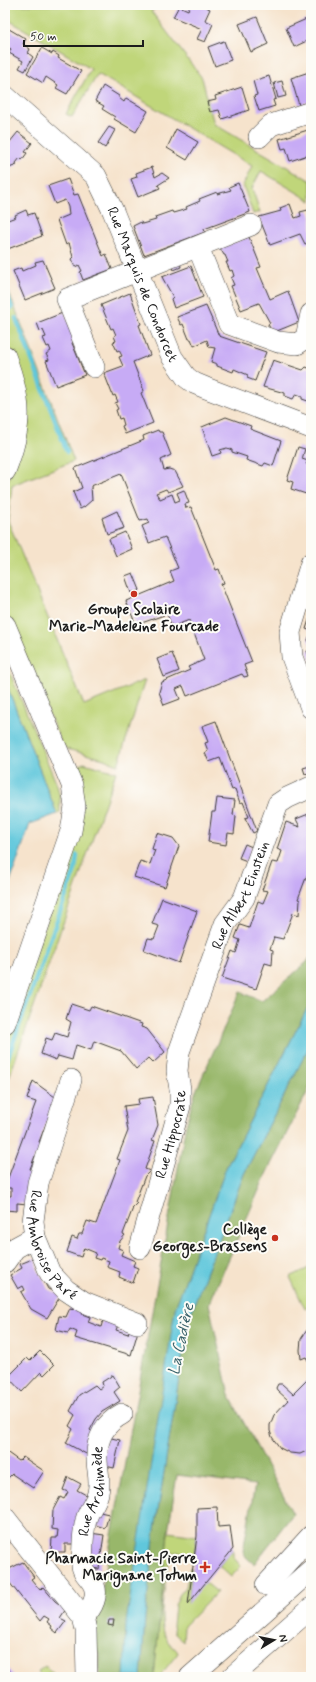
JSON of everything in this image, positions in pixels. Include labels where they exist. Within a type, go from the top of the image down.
[{"type":"street","name":"Rue Marquis de Condorcet","points":[[5,96],[96,176],[113,211],[172,357],[186,377],[206,388],[311,428]]},
{"type":"street","points":[[259,137],[272,125],[311,112]]},
{"type":"street","points":[[94,367],[67,300],[251,225]]},
{"type":"street","points":[[198,247],[229,324],[278,342],[297,344],[306,338],[311,314]]},
{"type":"street","points":[[5,356],[14,380],[19,421],[15,444],[5,471]]},
{"type":"street","points":[[311,563],[290,632],[292,657],[311,708]]},
{"type":"street","points":[[5,625],[72,785],[74,807],[69,837],[5,1023]]},
{"type":"street","name":"Rue Albert Einstein","points":[[189,1021],[225,924],[244,898],[275,810],[283,800],[311,787]]},
{"type":"street","name":"Rue Hippocrate","points":[[140,1248],[180,1106],[177,1062],[189,1021]]},
{"type":"street","name":"Rue Ambroise Paré","points":[[71,1080],[38,1183],[33,1221],[35,1237],[50,1273],[66,1290],[84,1302],[137,1323]]},
{"type":"street","points":[[5,1262],[15,1248],[35,1237]]},
{"type":"street","name":"Rue Archimède","points":[[83,1617],[91,1608],[95,1593],[92,1582],[83,1572],[82,1566],[86,1520],[96,1501],[100,1486],[97,1459],[100,1437],[114,1418],[122,1414]]},
{"type":"street","points":[[5,1518],[83,1617],[86,1630],[87,1677]]},
{"type":"street","points":[[266,1585],[311,1536]]},
{"type":"street","points":[[190,1677],[311,1570]]},
{"type":"street","points":[[232,1677],[311,1608]]},
{"type":"green space","points":[[5,5],[163,5],[151,11],[202,78],[214,124],[311,181],[311,201],[261,171],[252,188],[260,212],[253,214],[243,185],[252,166],[98,74],[72,117],[66,114],[91,69],[5,18]]},
{"type":"green space","points":[[5,282],[74,461],[12,485],[8,521],[84,705],[145,680],[118,765],[104,759],[67,749],[62,745],[5,610],[5,488],[15,462],[19,377],[5,339]]},
{"type":"green space","points":[[5,661],[57,785],[60,798],[60,812],[57,814],[5,681]]},
{"type":"green space","points":[[84,763],[116,772],[5,1089],[5,1039],[76,837],[76,770],[79,765]]},
{"type":"green space","points":[[311,956],[311,1001],[226,1168],[175,1309],[124,1677],[99,1677],[100,1654],[92,1646],[185,1129],[195,1093],[240,992],[262,1001],[307,962]]},
{"type":"green space","points":[[311,1043],[311,1085],[267,1172],[209,1304],[229,1395],[293,1514],[254,1564],[246,1557],[243,1551],[255,1485],[177,1475],[168,1532],[154,1677],[141,1677],[145,1617],[155,1529],[188,1321],[244,1174]]},
{"type":"green space","points":[[311,1267],[311,1306],[305,1309],[290,1277]]},
{"type":"green space","points":[[168,1532],[197,1536],[193,1564],[191,1563],[187,1554],[182,1552],[175,1552],[170,1555],[163,1596],[162,1617],[166,1639],[178,1653],[159,1677],[154,1677]]},
{"type":"green space","points":[[233,1549],[233,1557],[241,1566],[231,1577],[219,1566]]},
{"type":"green space","points":[[190,1568],[192,1569],[188,1603],[205,1582],[217,1592],[184,1626],[183,1641],[175,1634],[173,1626],[175,1605],[180,1594],[186,1587]]},
{"type":"green space","points":[[45,1666],[57,1677],[41,1677],[37,1672]]},
{"type":"water","points":[[5,681],[57,814],[30,824],[5,896]]},
{"type":"water","name":"La Cadière","points":[[311,1001],[311,1043],[244,1174],[188,1321],[155,1529],[145,1617],[141,1677],[124,1677],[126,1623],[175,1309],[226,1168]]},
{"type":"building","points":[[190,5],[202,5],[210,9],[205,20],[213,24],[205,42],[197,39],[202,29],[173,17],[179,6],[188,10]]},
{"type":"building","points":[[257,17],[268,44],[251,52],[239,24]]},
{"type":"building","points":[[311,17],[311,39],[294,47],[286,28]]},
{"type":"building","points":[[9,29],[26,39],[23,44],[30,49],[28,53],[33,57],[25,71],[19,68],[23,61],[9,53],[11,49],[5,45],[5,36]]},
{"type":"building","points":[[224,41],[231,60],[215,66],[208,47]]},
{"type":"building","points":[[42,48],[52,54],[53,52],[59,56],[58,58],[81,71],[67,94],[56,88],[58,85],[46,77],[43,83],[27,73]]},
{"type":"building","points":[[309,72],[311,79],[311,101],[299,105],[291,78]]},
{"type":"building","points":[[269,76],[276,99],[273,100],[275,106],[259,111],[254,96],[257,95],[253,81]]},
{"type":"building","points":[[282,81],[286,96],[278,98],[274,83]]},
{"type":"building","points":[[103,86],[119,96],[119,98],[124,102],[126,98],[148,111],[136,132],[114,119],[115,117],[102,109],[104,106],[95,101]]},
{"type":"building","points":[[242,87],[249,110],[222,119],[219,110],[210,112],[207,102],[216,100],[215,96]]},
{"type":"building","points":[[109,127],[115,130],[105,148],[98,143]]},
{"type":"building","points":[[176,129],[198,142],[187,160],[167,148]]},
{"type":"building","points":[[311,129],[311,154],[290,161],[286,148],[282,149],[279,139]]},
{"type":"building","points":[[18,132],[32,143],[25,152],[27,153],[22,160],[20,158],[16,163],[17,165],[9,168],[7,164],[5,165],[5,148]]},
{"type":"building","points":[[152,167],[155,177],[162,173],[169,178],[158,185],[160,188],[138,197],[131,179],[137,177],[136,173]]},
{"type":"building","points":[[68,179],[74,195],[78,194],[103,256],[106,254],[112,269],[83,280],[80,272],[82,271],[79,265],[75,267],[71,259],[73,257],[69,243],[66,245],[57,220],[69,215],[68,207],[65,200],[55,204],[48,186]]},
{"type":"building","points":[[238,183],[250,212],[204,229],[205,232],[144,255],[133,226],[141,222],[142,224],[156,220],[155,217],[172,211],[173,213],[187,209],[186,207],[200,201],[199,199],[217,192],[217,194],[231,190],[229,187]]},
{"type":"building","points":[[290,204],[295,218],[301,216],[300,212],[308,210],[311,216],[311,242],[305,244],[300,234],[270,245],[259,217],[281,211],[280,208]]},
{"type":"building","points":[[26,210],[28,215],[34,213],[42,236],[5,250],[5,221],[16,217],[15,215]]},
{"type":"building","points":[[249,237],[261,267],[257,268],[270,299],[288,291],[299,322],[272,333],[268,324],[270,323],[259,303],[241,310],[231,286],[234,285],[231,278],[234,276],[232,270],[230,271],[225,255],[220,248]]},
{"type":"building","points":[[43,260],[55,288],[25,300],[13,271],[21,268],[22,271],[36,265],[35,262]]},
{"type":"building","points":[[180,262],[181,267],[174,270],[172,265]]},
{"type":"building","points":[[191,266],[203,297],[174,308],[171,299],[173,297],[162,277]]},
{"type":"building","points":[[130,293],[141,324],[139,325],[150,355],[133,362],[144,391],[141,393],[153,423],[125,434],[122,426],[124,425],[122,418],[119,419],[116,410],[118,409],[115,403],[118,402],[115,395],[113,396],[104,373],[123,366],[119,357],[122,356],[119,350],[117,351],[113,342],[116,341],[114,336],[116,335],[113,328],[111,329],[101,305]]},
{"type":"building","points":[[206,306],[219,336],[266,352],[255,381],[247,378],[248,375],[234,369],[233,372],[211,362],[215,348],[209,347],[207,340],[194,346],[191,339],[189,339],[183,324],[181,325],[177,317]]},
{"type":"building","points":[[65,312],[76,341],[72,343],[85,375],[56,386],[46,361],[49,360],[46,354],[51,351],[49,346],[47,347],[43,338],[46,337],[43,330],[40,331],[37,323]]},
{"type":"building","points":[[273,360],[303,370],[306,367],[311,369],[311,402],[302,399],[302,396],[296,394],[293,399],[285,396],[285,393],[263,387]]},
{"type":"building","points":[[226,417],[251,426],[250,429],[281,441],[273,466],[265,463],[263,466],[246,460],[247,457],[232,452],[232,450],[227,448],[220,450],[221,453],[212,456],[202,427]]},
{"type":"building","points":[[158,430],[159,432],[162,432],[171,455],[161,460],[164,470],[169,469],[175,471],[183,486],[168,492],[166,489],[156,493],[160,499],[172,494],[175,502],[180,500],[177,493],[184,490],[189,503],[185,504],[186,508],[191,507],[216,570],[219,569],[224,583],[221,584],[252,662],[244,665],[248,676],[244,677],[242,674],[187,696],[183,686],[176,689],[180,699],[164,705],[159,692],[162,682],[190,670],[188,667],[204,660],[189,620],[172,627],[167,614],[136,625],[126,601],[174,581],[170,571],[178,568],[165,537],[149,543],[142,526],[149,523],[148,519],[140,521],[121,474],[91,486],[92,500],[80,509],[73,492],[82,488],[75,468],[144,440],[143,436]]},
{"type":"building","points":[[298,447],[305,449],[302,459],[308,461],[306,464],[311,465],[311,488],[308,487],[306,494],[291,489],[293,482],[287,480]]},
{"type":"building","points":[[117,511],[124,528],[107,534],[102,518]]},
{"type":"building","points":[[125,532],[132,549],[116,556],[109,539]]},
{"type":"building","points":[[133,573],[140,590],[131,593],[125,576]]},
{"type":"building","points":[[311,614],[311,631],[306,629]]},
{"type":"building","points":[[311,632],[311,646],[308,640]]},
{"type":"building","points":[[311,649],[311,662],[307,651]]},
{"type":"building","points":[[172,653],[179,671],[164,677],[157,659]]},
{"type":"building","points":[[216,721],[257,831],[253,833],[245,818],[249,817],[243,802],[240,803],[235,789],[232,790],[220,758],[209,762],[205,753],[208,751],[205,743],[208,742],[202,726]]},
{"type":"building","points":[[310,766],[311,772],[305,774],[303,768]]},
{"type":"building","points":[[217,798],[235,800],[233,815],[236,816],[234,834],[228,833],[226,845],[208,842],[212,812],[215,812]]},
{"type":"building","points":[[311,813],[311,876],[307,875],[298,899],[300,900],[299,915],[293,913],[283,939],[274,937],[270,949],[273,950],[272,965],[265,963],[256,989],[222,978],[232,951],[236,953],[240,940],[235,938],[240,925],[249,928],[258,901],[263,903],[268,891],[262,890],[272,862],[278,863],[282,851],[277,849],[286,822],[300,827],[296,819]]},
{"type":"building","points":[[157,833],[173,838],[179,846],[165,887],[134,877],[140,861],[150,864],[155,850],[152,849]]},
{"type":"building","points":[[245,844],[252,847],[247,861],[239,858]]},
{"type":"building","points":[[162,898],[197,911],[179,963],[144,950],[148,938],[154,939],[159,926],[152,924]]},
{"type":"building","points":[[71,1004],[89,1010],[91,1006],[142,1024],[141,1027],[147,1029],[165,1052],[153,1063],[148,1058],[136,1069],[121,1051],[94,1041],[91,1050],[76,1045],[72,1060],[58,1056],[56,1060],[41,1054],[46,1038],[52,1040],[55,1033],[67,1037],[71,1022],[66,1019]]},
{"type":"building","points":[[33,1081],[55,1097],[39,1142],[45,1144],[40,1158],[35,1156],[30,1169],[35,1171],[27,1204],[17,1203],[17,1211],[5,1210],[6,1196],[11,1196],[11,1188],[5,1188],[5,1186],[36,1102],[27,1099]]},
{"type":"building","points":[[153,1097],[158,1125],[152,1140],[155,1141],[145,1169],[150,1171],[145,1176],[135,1202],[137,1203],[132,1208],[123,1234],[125,1235],[120,1241],[118,1248],[123,1250],[121,1255],[135,1261],[133,1266],[138,1268],[133,1283],[119,1277],[120,1272],[107,1267],[109,1261],[101,1258],[100,1260],[94,1258],[96,1253],[84,1248],[81,1257],[67,1252],[72,1237],[77,1239],[79,1234],[82,1234],[87,1221],[96,1224],[120,1160],[117,1159],[128,1131],[124,1106],[139,1104],[138,1099]]},
{"type":"building","points":[[5,1235],[9,1238],[5,1242]]},
{"type":"building","points":[[35,1258],[37,1268],[48,1289],[61,1295],[47,1318],[31,1309],[21,1292],[25,1290],[23,1286],[18,1289],[10,1275],[22,1268],[20,1264]]},
{"type":"building","points":[[70,1308],[83,1311],[82,1314],[90,1317],[88,1322],[101,1327],[103,1320],[118,1325],[116,1330],[128,1334],[130,1328],[138,1331],[131,1355],[75,1338],[77,1332],[70,1329],[68,1333],[56,1330],[59,1316],[66,1317]]},
{"type":"building","points":[[307,1330],[311,1333],[311,1366],[306,1357],[301,1359],[300,1350],[301,1339]]},
{"type":"building","points":[[40,1351],[54,1365],[44,1375],[41,1372],[22,1392],[8,1377],[27,1358],[30,1361]]},
{"type":"building","points":[[113,1375],[120,1387],[114,1392],[120,1401],[102,1412],[96,1419],[90,1430],[94,1434],[87,1446],[91,1449],[88,1455],[66,1443],[73,1429],[69,1426],[75,1415],[70,1411],[79,1395],[95,1385],[99,1389],[103,1386],[102,1382]]},
{"type":"building","points":[[311,1376],[311,1449],[300,1454],[290,1453],[280,1448],[272,1437],[270,1431],[270,1425],[274,1415],[288,1400],[276,1388],[278,1384],[282,1384],[293,1394]]},
{"type":"building","points":[[107,1437],[120,1440],[114,1468],[101,1465]]},
{"type":"building","points":[[5,1451],[19,1461],[23,1457],[44,1471],[33,1488],[12,1474],[8,1478],[5,1475]]},
{"type":"building","points":[[68,1477],[81,1484],[77,1490],[88,1496],[76,1544],[65,1544],[65,1552],[51,1552],[52,1538],[57,1538],[58,1530],[52,1529],[53,1510],[60,1497],[64,1499],[68,1492],[63,1490]]},
{"type":"building","name":"Pharmacie Saint-Pierre Marignane Totum","points":[[217,1507],[218,1527],[230,1526],[233,1549],[188,1604],[197,1536],[197,1508]]},
{"type":"building","points":[[95,1511],[109,1514],[105,1528],[92,1524]]},
{"type":"building","points":[[90,1533],[104,1535],[99,1569],[90,1568]]},
{"type":"building","points":[[5,1539],[9,1544],[5,1548]]},
{"type":"building","points":[[5,1548],[9,1553],[5,1556]]},
{"type":"building","points":[[23,1562],[34,1577],[31,1579],[40,1590],[43,1587],[55,1601],[66,1609],[60,1618],[66,1621],[57,1633],[47,1622],[49,1619],[44,1616],[40,1621],[5,1577],[5,1571]]},
{"type":"building","points":[[109,1620],[114,1620],[113,1626],[108,1625]]},
{"type":"building","points":[[5,1666],[15,1677],[5,1677]]},
{"type":"waterway","points":[[5,289],[12,308]]},
{"type":"waterway","points":[[16,318],[67,452]]},
{"type":"waterway","points":[[5,1065],[75,870],[77,855]]},
{"type":"place","name":"Groupe Scolaire Marie-Madeleine Fourcade","points":[[134,594]]},
{"type":"place","name":"Collège Georges-Brassens","points":[[275,1238]]},
{"type":"place","name":"Pharmacie Saint-Pierre Marignane Totum","points":[[205,1567]]}]
